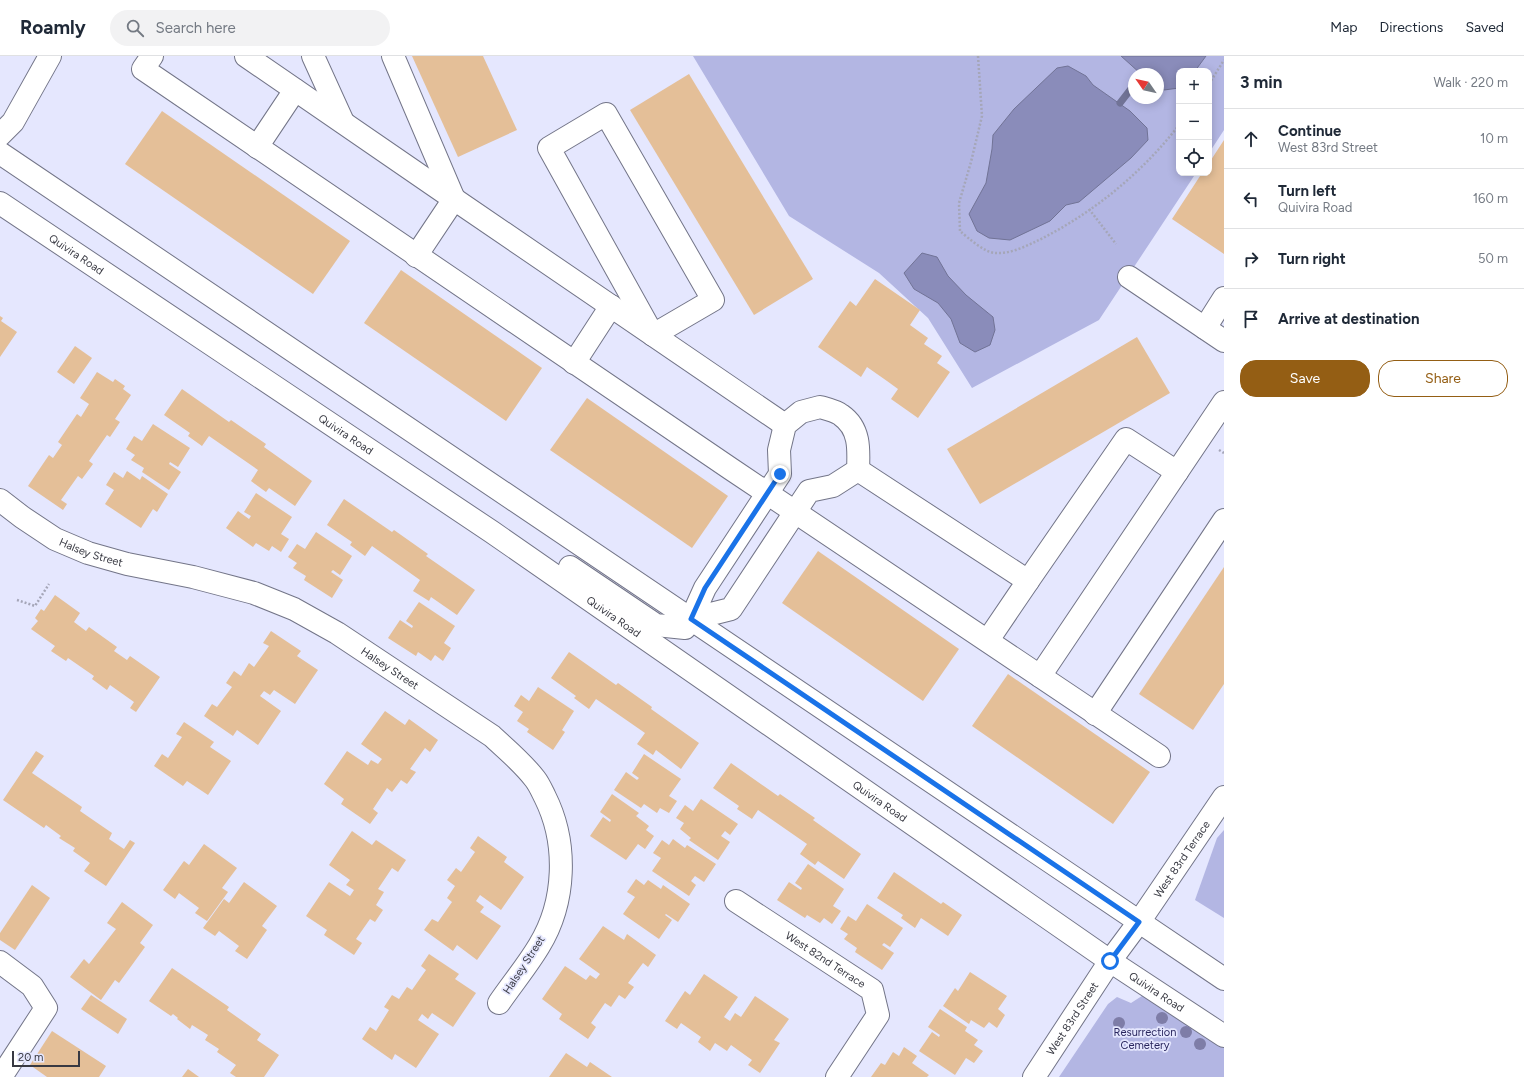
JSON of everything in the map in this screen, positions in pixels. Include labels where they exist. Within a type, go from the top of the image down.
[{"type":"street","points":[[0,135],[13,122],[50,56]]},
{"type":"street","points":[[152,56],[143,69],[795,513],[988,640],[1159,756]]},
{"type":"street","points":[[246,56],[785,425]]},
{"type":"street","points":[[313,56],[343,123]]},
{"type":"street","points":[[393,56],[454,199]]},
{"type":"street","points":[[257,147],[295,90]]},
{"type":"street","points":[[606,114],[714,300],[653,335],[549,148],[606,114]]},
{"type":"street","points":[[0,153],[1224,979]]},
{"type":"street","points":[[416,256],[454,199]]},
{"type":"street","name":"Quivira Road","points":[[0,203],[492,532],[1110,961],[1224,1036]]},
{"type":"street","points":[[1129,277],[1224,341]]},
{"type":"street","points":[[1205,328],[1224,298]]},
{"type":"street","points":[[574,363],[611,306]]},
{"type":"street","points":[[1040,676],[1177,472],[1217,428],[1224,402]]},
{"type":"street","points":[[492,532],[508,526],[656,625],[685,628],[691,619],[705,588],[780,474],[779,450],[785,425],[801,412],[820,407],[841,414],[855,430],[859,448],[858,470]]},
{"type":"street","points":[[988,640],[1126,439],[1177,472]]},
{"type":"street","points":[[691,619],[731,609],[808,491],[833,486],[858,470]]},
{"type":"street","points":[[858,470],[1028,581]]},
{"type":"street","name":"Halsey Street","points":[[0,500],[55,539],[88,553],[127,564],[193,577],[254,593],[294,609],[337,633],[492,736],[514,755],[536,780],[552,811],[560,841],[560,883],[552,918],[539,946],[499,1003]]},
{"type":"street","points":[[1095,714],[1224,520]]},
{"type":"street","name":"West 83rd Terrace","points":[[1139,922],[1224,797]]},
{"type":"street","name":"West 82nd Terrace","points":[[736,901],[872,990],[878,1015],[837,1077]]},
{"type":"street","name":"West 83rd Street","points":[[1034,1077],[1110,961],[1139,922]]},
{"type":"street","points":[[0,962],[32,986],[46,1008],[1,1077]]},
{"type":"path","points":[[978,56],[982,116],[959,204],[960,231],[974,243],[995,254],[1019,250],[1058,230],[1112,194],[1165,144],[1176,129]]},
{"type":"path","points":[[1212,79],[1224,60]]},
{"type":"path","points":[[1089,209],[1116,244]]},
{"type":"path","points":[[17,600],[35,606],[49,584]]},
{"type":"green space","points":[[693,56],[1224,56],[1224,130],[1212,148],[1212,68],[1176,68],[1176,176],[1194,176],[1099,320],[972,388],[928,318],[879,273],[789,216]]},
{"type":"green space","points":[[1224,830],[1224,918],[1195,900],[1217,838]]},
{"type":"green space","name":"Resurrection Cemetery","points":[[1145,994],[1224,1047],[1224,1077],[1059,1077],[1108,1004],[1117,997],[1131,1003]]},
{"type":"shaded area","points":[[1121,56],[1206,56],[1197,68],[1176,68],[1176,88],[1164,90],[1164,68],[1134,68]]},
{"type":"shaded area","points":[[1068,66],[1086,76],[1093,85],[1130,111],[1147,128],[1148,140],[1131,158],[1079,202],[1066,205],[1050,221],[1010,240],[989,238],[977,231],[969,214],[986,183],[993,135],[1014,109],[1057,68]]},
{"type":"shaded area","points":[[922,253],[937,257],[948,276],[966,295],[993,317],[995,330],[990,345],[975,352],[960,343],[951,319],[938,303],[914,289],[904,273]]},
{"type":"building","points":[[412,56],[483,56],[517,130],[458,157]]},
{"type":"building","points":[[689,74],[813,279],[754,315],[630,110]]},
{"type":"building","points":[[162,111],[350,241],[313,294],[125,164]]},
{"type":"building","points":[[1224,140],[1224,254],[1172,219],[1200,176],[1212,176],[1212,158]]},
{"type":"building","points":[[401,270],[542,368],[506,421],[364,323]]},
{"type":"building","points":[[875,279],[920,310],[910,325],[928,338],[924,344],[942,356],[937,363],[950,372],[918,418],[891,399],[898,389],[887,381],[867,367],[861,377],[818,347],[850,301],[856,306]]},
{"type":"building","points":[[0,316],[3,318],[1,321],[17,332],[0,357]]},
{"type":"building","points":[[1137,337],[1170,393],[980,504],[947,449]]},
{"type":"building","points":[[75,346],[92,358],[74,384],[57,372]]},
{"type":"building","points":[[97,372],[113,382],[115,379],[125,386],[123,389],[131,395],[115,419],[120,422],[110,437],[107,435],[89,461],[93,464],[82,479],[78,476],[61,500],[67,504],[63,510],[28,486],[49,455],[53,458],[62,445],[58,442],[77,414],[81,417],[89,404],[80,398]]},
{"type":"building","points":[[182,389],[229,422],[231,420],[266,444],[264,447],[312,481],[295,506],[269,488],[266,492],[251,481],[258,470],[209,436],[202,446],[188,436],[190,433],[164,415]]},
{"type":"building","points":[[587,398],[728,496],[692,548],[550,450]]},
{"type":"building","points":[[153,424],[190,448],[178,467],[170,462],[169,464],[181,472],[169,490],[142,472],[144,468],[131,460],[135,455],[126,449],[134,436],[142,441]]},
{"type":"building","points":[[127,471],[140,480],[142,476],[168,494],[157,512],[153,509],[141,528],[105,504],[114,490],[106,485],[114,472],[123,478]]},
{"type":"building","points":[[256,493],[292,517],[281,534],[289,539],[281,552],[272,546],[269,551],[256,543],[253,547],[226,528],[238,511],[249,519],[251,516],[244,512]]},
{"type":"building","points":[[344,499],[392,532],[394,530],[428,554],[426,556],[475,590],[457,615],[431,597],[429,601],[413,591],[420,580],[372,546],[365,556],[350,545],[352,542],[327,525]]},
{"type":"building","points":[[316,532],[352,556],[340,575],[333,570],[331,572],[343,580],[332,598],[304,580],[306,576],[293,568],[297,563],[288,557],[297,544],[305,549]]},
{"type":"building","points":[[818,551],[959,649],[923,701],[782,603]]},
{"type":"building","points":[[1224,567],[1224,684],[1193,730],[1139,694]]},
{"type":"building","points":[[55,595],[80,613],[74,622],[86,631],[89,627],[117,647],[114,651],[127,660],[130,656],[160,677],[136,712],[130,708],[134,702],[110,685],[107,690],[92,679],[94,676],[68,658],[66,661],[51,651],[55,646],[31,629],[38,621],[35,618],[41,609],[44,611]]},
{"type":"building","points":[[419,602],[455,626],[444,643],[451,648],[443,661],[435,655],[431,661],[418,652],[416,656],[388,638],[400,620],[412,628],[413,626],[406,621]]},
{"type":"building","points":[[271,631],[301,651],[297,656],[318,670],[295,704],[274,690],[270,695],[264,691],[260,696],[281,711],[258,745],[237,730],[233,736],[204,716],[212,704],[217,707],[232,687],[226,683],[234,671],[241,676],[249,663],[254,667],[269,646],[263,643]]},
{"type":"building","points":[[569,652],[616,685],[618,683],[652,707],[651,709],[699,743],[681,769],[656,750],[653,755],[637,744],[645,733],[596,699],[589,709],[574,698],[576,696],[551,678]]},
{"type":"building","points":[[1008,674],[1150,772],[1113,824],[972,726]]},
{"type":"building","points":[[538,687],[574,711],[562,730],[565,732],[553,750],[527,732],[529,729],[517,721],[523,712],[514,706],[521,695],[529,701]]},
{"type":"building","points":[[385,711],[405,725],[409,719],[438,740],[430,752],[425,748],[410,769],[416,772],[407,784],[401,780],[392,792],[387,788],[373,809],[378,813],[370,824],[341,804],[344,799],[324,784],[347,751],[368,765],[371,760],[378,764],[382,759],[361,744]]},
{"type":"building","points":[[184,722],[214,742],[210,747],[231,761],[208,795],[187,781],[183,786],[154,766],[162,754],[168,758],[182,737],[176,734]]},
{"type":"building","points":[[36,751],[44,756],[32,773],[82,807],[80,811],[112,833],[109,839],[124,849],[130,840],[135,843],[106,886],[84,871],[90,863],[73,851],[75,848],[59,838],[61,836],[46,825],[44,828],[3,800]]},
{"type":"building","points":[[644,754],[681,779],[669,796],[677,801],[669,813],[660,808],[657,813],[644,804],[641,808],[614,790],[626,772],[637,780],[639,778],[632,773]]},
{"type":"building","points":[[731,763],[778,796],[780,794],[815,818],[813,820],[861,854],[844,879],[818,861],[815,865],[800,854],[807,844],[758,810],[752,819],[737,809],[739,806],[713,788]]},
{"type":"building","points":[[612,794],[639,813],[636,816],[649,826],[646,830],[654,836],[645,849],[638,844],[626,860],[590,836],[603,817],[610,822],[611,820],[600,812]]},
{"type":"building","points":[[701,799],[738,824],[730,835],[725,831],[721,836],[730,842],[718,860],[689,840],[691,838],[680,829],[684,823],[676,818],[685,805],[693,811]]},
{"type":"building","points":[[352,831],[372,845],[376,840],[406,860],[398,872],[392,868],[378,889],[384,892],[376,905],[383,910],[375,922],[370,919],[356,939],[362,943],[354,955],[324,935],[327,930],[306,916],[329,882],[350,896],[354,890],[346,885],[350,880],[329,865]]},
{"type":"building","points":[[478,836],[507,857],[504,862],[524,877],[501,910],[480,895],[476,901],[484,907],[480,912],[501,926],[477,960],[457,945],[453,951],[424,930],[432,919],[438,922],[452,902],[447,898],[455,886],[447,880],[456,868],[461,872],[475,852],[470,848]]},
{"type":"building","points":[[673,839],[685,848],[687,845],[716,864],[704,882],[695,876],[691,881],[696,885],[689,896],[652,871],[661,858],[653,853],[662,840],[669,845]]},
{"type":"building","points":[[204,844],[237,868],[222,888],[228,892],[207,921],[195,913],[199,908],[179,893],[175,899],[163,890],[184,861],[189,865]]},
{"type":"building","points":[[808,864],[844,889],[833,906],[841,911],[832,924],[824,918],[820,923],[807,915],[805,918],[777,900],[789,882],[801,890],[802,888],[795,883]]},
{"type":"building","points":[[894,872],[941,904],[943,902],[962,915],[948,936],[921,918],[915,928],[901,918],[903,915],[877,898]]},
{"type":"building","points":[[636,879],[644,885],[648,880],[661,889],[663,885],[690,904],[678,922],[666,914],[665,915],[672,920],[659,939],[623,914],[635,897],[627,892]]},
{"type":"building","points":[[244,882],[277,906],[262,926],[267,930],[247,959],[235,951],[239,946],[219,931],[215,936],[203,928],[224,899],[229,903]]},
{"type":"building","points":[[32,885],[50,898],[15,950],[0,940],[0,933]]},
{"type":"building","points":[[122,902],[153,925],[140,943],[145,947],[119,983],[115,980],[101,1000],[70,977],[84,959],[89,964],[116,929],[107,923]]},
{"type":"building","points":[[867,904],[903,928],[890,947],[884,943],[882,945],[894,953],[882,970],[855,952],[857,948],[844,939],[848,934],[840,929],[848,916],[856,921]]},
{"type":"building","points":[[603,926],[624,940],[627,934],[656,955],[648,967],[643,963],[628,983],[634,987],[625,999],[619,995],[611,1007],[605,1003],[591,1023],[596,1027],[588,1039],[559,1019],[562,1014],[542,999],[565,966],[586,980],[590,975],[596,979],[600,974],[579,959]]},
{"type":"building","points":[[429,954],[459,974],[455,979],[476,993],[453,1027],[432,1013],[428,1019],[422,1014],[418,1020],[439,1034],[416,1068],[395,1054],[392,1060],[362,1039],[370,1027],[376,1031],[389,1010],[384,1007],[392,995],[399,999],[407,987],[412,990],[426,970],[421,966]]},
{"type":"building","points":[[172,968],[229,1007],[227,1010],[261,1034],[257,1040],[279,1055],[264,1077],[236,1077],[230,1073],[236,1065],[217,1052],[219,1049],[205,1040],[208,1035],[192,1025],[190,1029],[173,1014],[171,1016],[149,1001]]},
{"type":"building","points":[[970,972],[1007,996],[998,1009],[1005,1015],[997,1028],[989,1022],[984,1028],[971,1020],[969,1024],[943,1006],[955,988],[958,991]]},
{"type":"building","points":[[704,974],[738,997],[724,1017],[730,1021],[735,1013],[741,1017],[755,996],[789,1019],[774,1040],[780,1043],[760,1073],[748,1065],[752,1060],[731,1045],[727,1051],[715,1043],[710,1051],[698,1042],[701,1037],[681,1023],[677,1029],[665,1021],[685,991],[690,995]]},
{"type":"building","points":[[91,995],[127,1019],[118,1034],[81,1009]]},
{"type":"building","points":[[940,1009],[967,1027],[965,1031],[978,1040],[974,1045],[983,1051],[974,1063],[966,1058],[955,1075],[919,1051],[932,1032],[939,1037],[940,1035],[928,1027]]},
{"type":"building","points":[[52,1031],[106,1066],[99,1077],[47,1077],[30,1065]]},
{"type":"building","points":[[904,1047],[917,1056],[912,1063],[929,1075],[927,1077],[871,1077],[881,1063],[885,1065],[893,1052],[899,1056]]},
{"type":"building","points":[[566,1053],[587,1067],[590,1062],[612,1077],[549,1077]]},
{"type":"building","points":[[188,1069],[199,1077],[182,1077]]},
{"type":"waterway","points":[[1120,103],[1128,93]]},
{"type":"route","points":[[780,474],[705,588],[691,619],[1139,922],[1110,961]]}]
